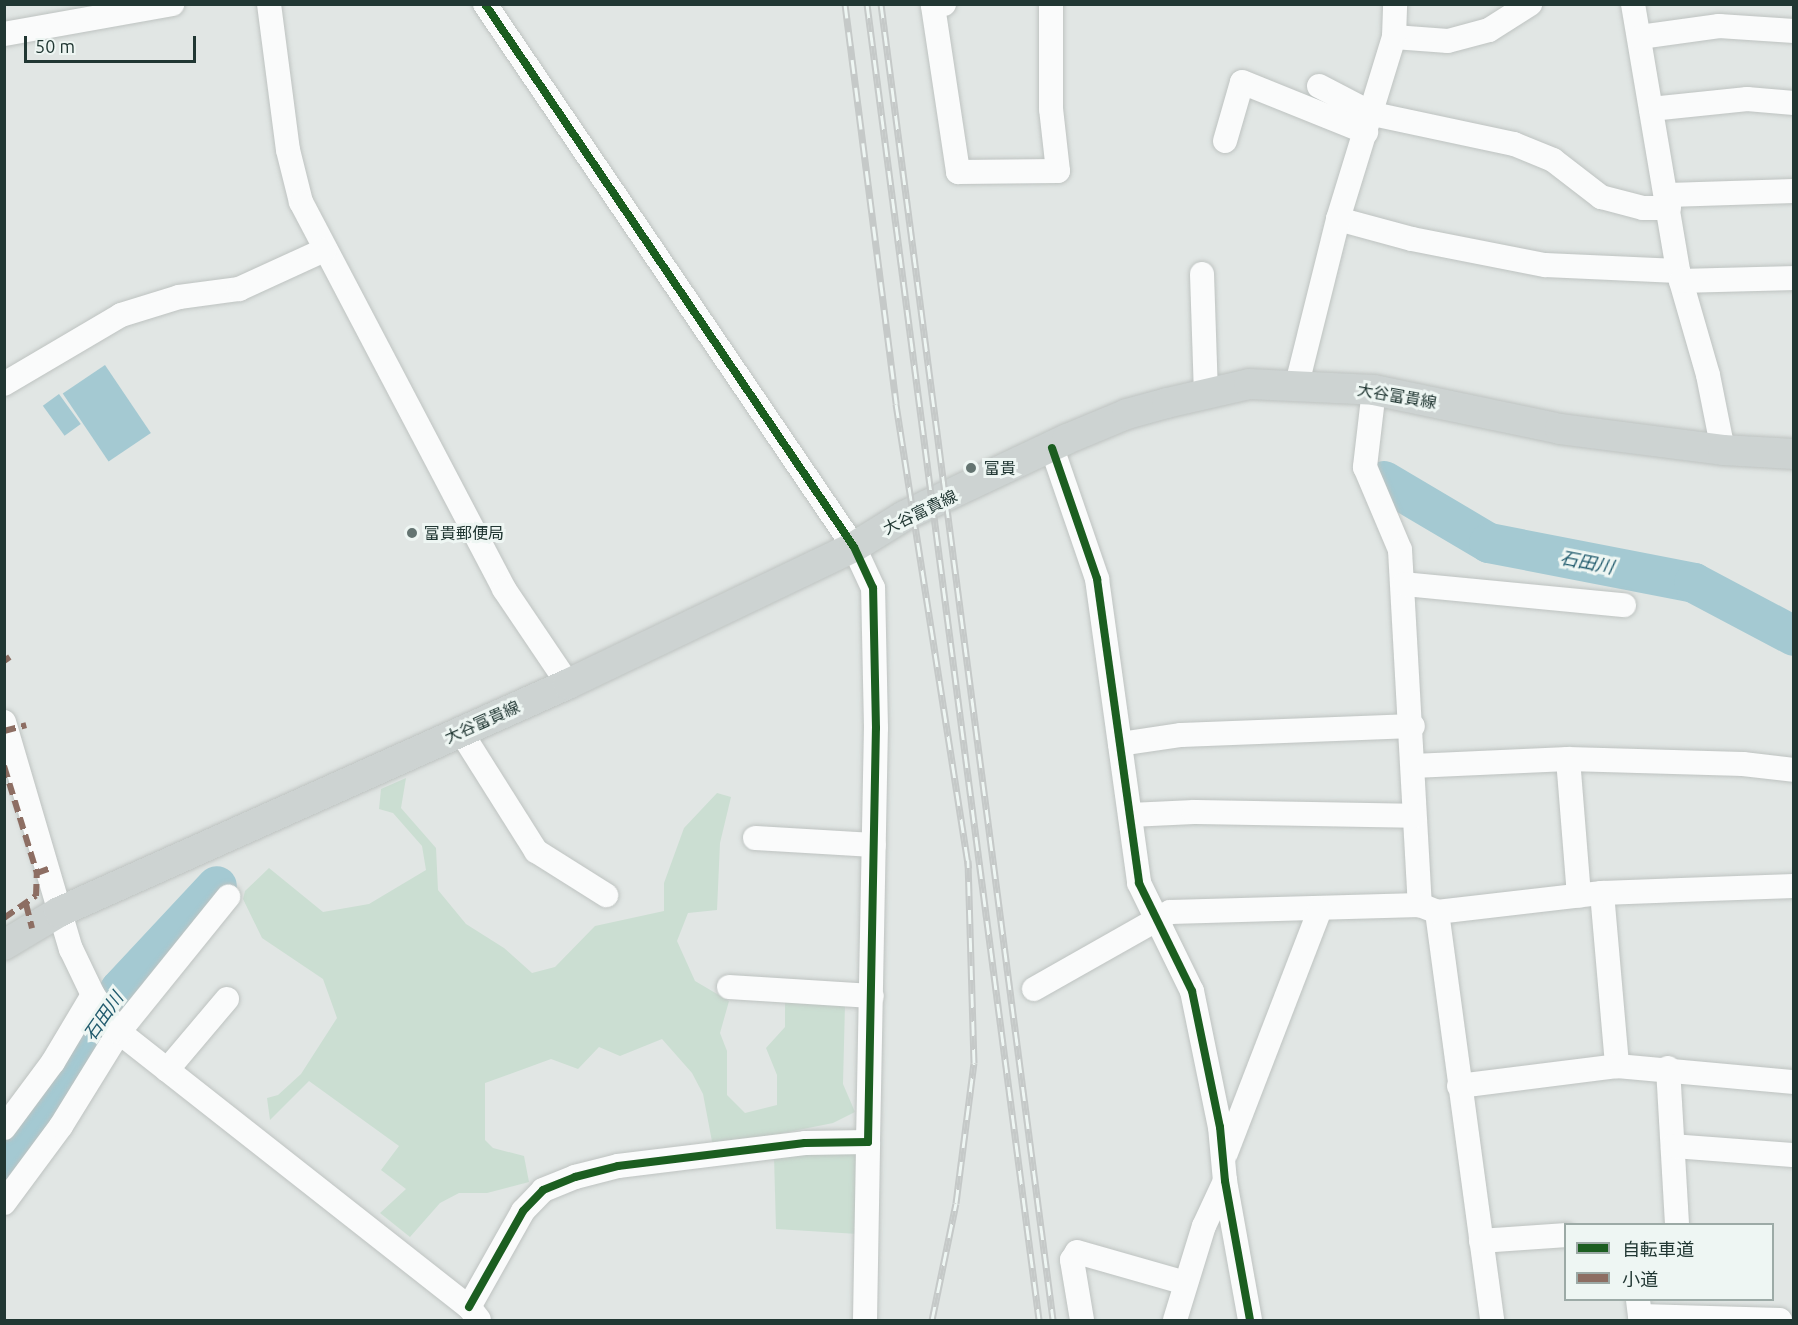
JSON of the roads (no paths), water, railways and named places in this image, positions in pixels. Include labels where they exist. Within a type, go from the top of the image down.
[{"type":"main road","name":"大谷富貴線","points":[[9,934],[568,684],[854,547],[904,516],[1127,414],[1249,384],[1297,384],[1374,390],[1560,429],[1723,450],[1794,454]]},
{"type":"street","points":[[4,34],[172,4]]},
{"type":"street","points":[[269,4],[288,150],[301,202],[324,250],[504,589],[568,684]]},
{"type":"street","points":[[485,4],[854,547],[873,588],[874,845],[865,1320]]},
{"type":"street","points":[[944,4],[933,6],[958,171],[1058,171],[1051,109],[1051,4]]},
{"type":"street","points":[[1297,384],[1338,219],[1370,123],[1394,37],[1395,4]]},
{"type":"street","points":[[1394,37],[1448,41],[1489,30],[1530,4]]},
{"type":"street","points":[[1633,4],[1679,276],[1708,375],[1723,450]]},
{"type":"street","points":[[1640,37],[1719,26],[1794,31]]},
{"type":"street","points":[[1225,141],[1242,82],[1370,123],[1514,144],[1554,160],[1601,197],[1643,208],[1668,201],[1794,191]]},
{"type":"street","points":[[1319,86],[1370,123]]},
{"type":"street","points":[[1651,109],[1747,99],[1794,103]]},
{"type":"street","points":[[1338,219],[1413,239],[1545,266],[1679,276],[1794,278]]},
{"type":"street","points":[[4,384],[121,315],[179,297],[239,289],[324,250]]},
{"type":"street","points":[[1202,274],[1206,393]]},
{"type":"street","points":[[1374,390],[1365,467],[1400,550],[1413,726],[1414,816],[1459,1086],[1492,1320]]},
{"type":"street","points":[[1052,448],[1097,579],[1139,883],[1192,991],[1250,1320]]},
{"type":"street","points":[[1404,584],[1624,605]]},
{"type":"street","points":[[4,722],[71,949],[93,995],[119,1032],[474,1314],[523,1211],[543,1190],[575,1177],[618,1166],[805,1143],[868,1142]]},
{"type":"street","points":[[1120,744],[1181,735],[1413,726]]},
{"type":"street","points":[[461,732],[536,851],[606,895]]},
{"type":"street","points":[[1413,766],[1568,759],[1743,764],[1794,770]]},
{"type":"street","points":[[1568,759],[1617,1066]]},
{"type":"street","points":[[1130,815],[1194,812],[1414,816]]},
{"type":"street","points":[[755,838],[874,845]]},
{"type":"street","points":[[1035,988],[1170,912],[1428,908],[1590,894],[1794,886]]},
{"type":"street","points":[[4,1203],[61,1126],[119,1032],[228,897]]},
{"type":"street","points":[[1175,1320],[1224,1169],[1320,909]]},
{"type":"street","points":[[729,987],[872,996]]},
{"type":"street","points":[[4,1128],[53,1062],[93,995]]},
{"type":"street","points":[[167,1070],[227,999]]},
{"type":"street","points":[[1459,1086],[1617,1066],[1668,1068],[1794,1082]]},
{"type":"street","points":[[1668,1068],[1677,1223]]},
{"type":"street","points":[[1673,1146],[1794,1155]]},
{"type":"street","points":[[1481,1241],[1564,1235]]},
{"type":"street","points":[[1082,1320],[1072,1260],[1077,1252],[1186,1283]]},
{"type":"street","points":[[1639,1312],[1680,1308],[1780,1320]]},
{"type":"water","points":[[105,365],[151,433],[109,461],[63,394]]},
{"type":"water","points":[[59,394],[81,424],[65,436],[43,406]]},
{"type":"waterway","name":"石田川","points":[[1384,481],[1489,543],[1694,583],[1794,636]]},
{"type":"waterway","name":"石田川","points":[[4,1159],[120,990],[217,886]]},
{"type":"railway","points":[[845,4],[896,404],[969,868]]},
{"type":"railway","points":[[867,4],[1039,1320]]},
{"type":"railway","points":[[881,4],[1053,1320]]},
{"type":"railway","points":[[932,1320],[956,1203],[974,1063],[968,860]]},
{"type":"place","name":"富貴","points":[[971,468]]},
{"type":"place","name":"富貴郵便局","points":[[412,533]]}]
